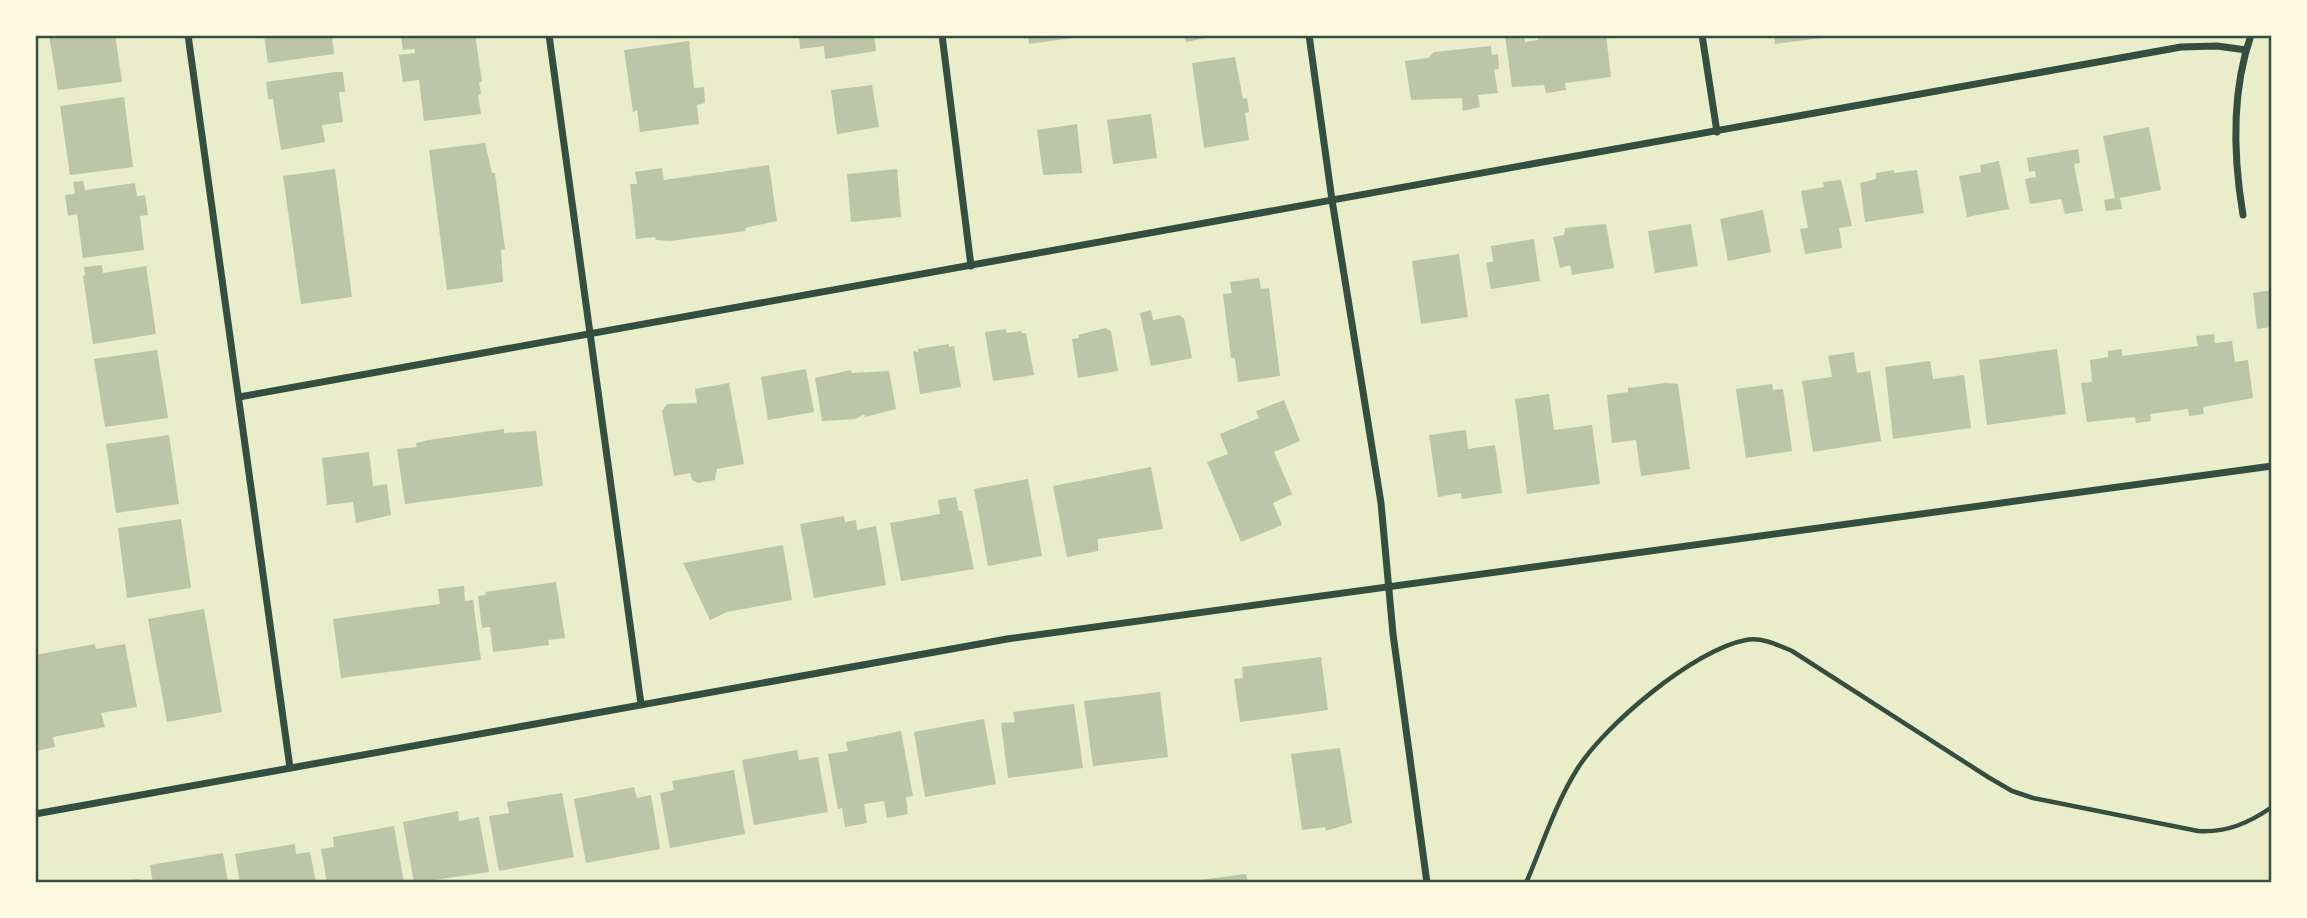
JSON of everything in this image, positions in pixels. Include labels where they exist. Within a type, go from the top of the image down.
[{"type":"street","points":[[188,35],[290,768]]},
{"type":"street","points":[[549,35],[641,704]]},
{"type":"street","points":[[942,35],[971,266]]},
{"type":"street","points":[[1309,35],[1332,200],[1381,503],[1388,586],[1427,883]]},
{"type":"street","points":[[1702,35],[1717,132]]},
{"type":"street","points":[[2243,215],[2238,178],[2236,110],[2246,50],[2252,35]]},
{"type":"street","points":[[239,397],[2182,47],[2217,46],[2246,50]]},
{"type":"street","points":[[35,814],[1007,639],[2272,466]]},
{"type":"path","points":[[1526,883],[1576,771],[1609,731],[1656,690],[1691,665],[1747,640],[1769,641],[1792,651],[1988,777],[2033,798],[2217,832],[2254,820],[2272,807]]},
{"type":"building","points":[[49,35],[115,35],[122,82],[58,90]]},
{"type":"building","points":[[264,35],[332,35],[334,54],[268,63]]},
{"type":"building","points":[[401,35],[475,35],[482,82],[479,82],[481,94],[478,95],[481,114],[424,121],[419,80],[403,82],[399,55],[415,53],[415,49],[403,50]]},
{"type":"building","points":[[799,35],[874,35],[876,51],[825,59],[824,46],[800,49]]},
{"type":"building","points":[[1028,35],[1071,35],[1072,38],[1029,44]]},
{"type":"building","points":[[1184,35],[1215,35],[1215,36],[1186,42]]},
{"type":"building","points":[[1505,35],[1524,35],[1525,42],[1538,40],[1538,35],[1606,35],[1611,77],[1565,83],[1566,90],[1546,93],[1544,85],[1512,87]]},
{"type":"building","points":[[1774,35],[1821,35],[1821,38],[1775,44]]},
{"type":"building","points":[[689,41],[694,88],[704,87],[705,103],[697,105],[699,124],[640,132],[637,110],[633,112],[624,50]]},
{"type":"building","points":[[1491,46],[1492,55],[1498,54],[1499,69],[1494,70],[1498,93],[1478,95],[1480,107],[1463,111],[1462,98],[1411,100],[1405,61],[1428,58],[1434,52]]},
{"type":"building","points":[[1235,57],[1243,99],[1247,98],[1249,112],[1245,113],[1249,140],[1204,148],[1192,63]]},
{"type":"building","points":[[343,72],[345,92],[339,92],[343,122],[322,125],[325,142],[281,150],[273,99],[268,99],[266,82]]},
{"type":"building","points":[[872,85],[879,127],[837,134],[831,90]]},
{"type":"building","points":[[124,97],[133,167],[70,175],[60,106]]},
{"type":"building","points":[[1151,114],[1157,158],[1113,164],[1107,120]]},
{"type":"building","points":[[1077,124],[1082,173],[1043,175],[1037,130]]},
{"type":"building","points":[[2149,127],[2161,190],[2120,198],[2122,209],[2106,211],[2104,200],[2115,198],[2103,136]]},
{"type":"building","points":[[485,143],[492,173],[495,173],[505,249],[501,250],[503,282],[447,290],[429,150]]},
{"type":"building","points":[[2078,149],[2080,163],[2074,164],[2083,211],[2065,214],[2061,199],[2030,204],[2025,179],[2036,177],[2035,171],[2029,172],[2027,158]]},
{"type":"building","points":[[1999,161],[2009,209],[1967,217],[1959,176],[1981,172],[1980,165]]},
{"type":"building","points":[[769,165],[777,221],[745,228],[746,231],[670,241],[656,240],[655,237],[636,239],[630,184],[637,184],[635,172],[662,168],[664,180]]},
{"type":"building","points":[[335,169],[352,297],[301,304],[283,176]]},
{"type":"building","points":[[897,169],[901,217],[851,222],[847,174]]},
{"type":"building","points":[[1894,170],[1894,173],[1917,170],[1924,213],[1865,222],[1860,183],[1876,179],[1876,173]]},
{"type":"building","points":[[1841,180],[1852,226],[1839,228],[1842,248],[1805,254],[1800,229],[1808,228],[1801,191],[1824,187],[1823,182]]},
{"type":"building","points":[[83,181],[85,190],[135,183],[137,196],[145,195],[148,215],[140,216],[144,250],[83,258],[77,214],[68,216],[65,195],[75,194],[73,182]]},
{"type":"building","points":[[1763,210],[1771,252],[1728,261],[1720,219]]},
{"type":"building","points":[[1606,224],[1614,268],[1572,275],[1570,265],[1560,268],[1553,237],[1564,235],[1565,228]]},
{"type":"building","points":[[1691,224],[1698,266],[1655,273],[1648,231]]},
{"type":"building","points":[[1534,239],[1540,281],[1491,289],[1486,263],[1493,261],[1491,246]]},
{"type":"building","points":[[1459,254],[1468,317],[1421,324],[1412,261]]},
{"type":"building","points":[[102,265],[103,273],[146,266],[156,334],[93,344],[84,267]]},
{"type":"building","points":[[1259,278],[1261,289],[1269,288],[1280,376],[1238,382],[1235,358],[1231,358],[1223,294],[1232,293],[1230,282]]},
{"type":"building","points":[[2272,290],[2272,327],[2257,329],[2253,293]]},
{"type":"building","points":[[1151,310],[1153,320],[1179,315],[1184,318],[1192,358],[1151,366],[1140,313]]},
{"type":"building","points":[[1105,328],[1111,331],[1118,371],[1078,378],[1072,339]]},
{"type":"building","points":[[1006,329],[1006,333],[1026,333],[1034,375],[993,381],[985,332]]},
{"type":"building","points":[[2214,334],[2215,343],[2232,341],[2235,362],[2248,360],[2253,398],[2203,407],[2204,414],[2189,416],[2188,409],[2150,414],[2151,421],[2136,423],[2135,417],[2087,422],[2081,383],[2092,382],[2090,360],[2108,357],[2108,351],[2122,349],[2122,356],[2198,346],[2196,336]]},
{"type":"building","points":[[949,344],[949,347],[954,346],[961,387],[920,394],[913,351]]},
{"type":"building","points":[[2057,349],[2066,414],[1987,425],[1979,360]]},
{"type":"building","points":[[157,350],[168,418],[105,427],[94,359]]},
{"type":"building","points":[[1854,352],[1857,373],[1870,371],[1881,441],[1813,452],[1802,381],[1832,377],[1828,356]]},
{"type":"building","points":[[1930,361],[1933,379],[1964,375],[1971,428],[1893,439],[1885,367]]},
{"type":"building","points":[[806,369],[814,412],[768,420],[761,377]]},
{"type":"building","points":[[851,370],[852,373],[889,371],[896,409],[865,417],[864,414],[856,419],[822,421],[815,378]]},
{"type":"building","points":[[729,383],[744,464],[717,469],[715,480],[698,483],[692,480],[690,473],[674,476],[662,411],[667,404],[697,403],[695,389]]},
{"type":"building","points":[[1678,384],[1690,469],[1641,476],[1636,440],[1612,443],[1607,395],[1628,392],[1628,388]]},
{"type":"building","points":[[1772,384],[1773,390],[1783,389],[1792,451],[1746,458],[1736,389]]},
{"type":"building","points":[[1549,394],[1554,430],[1592,425],[1600,484],[1527,494],[1515,399]]},
{"type":"building","points":[[1284,400],[1300,441],[1274,452],[1292,494],[1273,503],[1282,525],[1241,542],[1207,462],[1228,454],[1220,434],[1259,418],[1256,411]]},
{"type":"building","points":[[504,429],[504,433],[536,431],[543,486],[405,504],[397,449],[417,447],[416,443],[429,440]]},
{"type":"building","points":[[1466,430],[1468,449],[1495,445],[1502,493],[1462,499],[1461,493],[1438,497],[1429,435]]},
{"type":"building","points":[[169,435],[179,504],[116,513],[106,444]]},
{"type":"building","points":[[369,452],[373,486],[387,484],[391,515],[356,523],[353,502],[327,505],[322,458]]},
{"type":"building","points":[[1151,467],[1163,529],[1098,539],[1098,551],[1067,557],[1053,486]]},
{"type":"building","points":[[1028,479],[1042,556],[988,566],[974,489]]},
{"type":"building","points":[[956,497],[959,511],[962,511],[974,569],[901,581],[890,523],[940,514],[938,500]]},
{"type":"building","points":[[844,516],[845,522],[856,520],[857,530],[876,526],[886,585],[814,598],[800,524]]},
{"type":"building","points":[[181,519],[191,588],[127,598],[118,528]]},
{"type":"building","points":[[783,545],[792,600],[727,612],[710,620],[683,563]]},
{"type":"building","points":[[556,582],[565,638],[548,640],[549,645],[493,652],[490,627],[482,628],[478,596],[486,595],[485,592]]},
{"type":"building","points":[[464,586],[465,601],[473,600],[481,660],[341,678],[333,619],[440,604],[438,589]]},
{"type":"building","points":[[204,609],[222,712],[167,722],[148,619]]},
{"type":"building","points":[[95,644],[96,649],[125,644],[137,707],[101,713],[105,727],[53,737],[55,747],[36,751],[35,655]]},
{"type":"building","points":[[1321,657],[1328,710],[1240,722],[1234,679],[1243,678],[1242,667]]},
{"type":"building","points":[[1160,692],[1168,757],[1093,766],[1084,701]]},
{"type":"building","points":[[1074,704],[1083,768],[1008,778],[1001,723],[1015,722],[1013,712]]},
{"type":"building","points":[[984,719],[996,784],[925,797],[914,732]]},
{"type":"building","points":[[901,731],[913,796],[906,797],[908,814],[887,818],[884,801],[864,804],[867,823],[845,827],[842,808],[838,809],[828,754],[848,751],[846,742]]},
{"type":"building","points":[[1340,748],[1352,823],[1326,831],[1325,827],[1302,830],[1291,754]]},
{"type":"building","points":[[797,750],[799,760],[818,757],[828,812],[754,825],[742,760]]},
{"type":"building","points":[[734,770],[745,834],[670,848],[660,793],[674,790],[672,781]]},
{"type":"building","points":[[634,787],[637,798],[651,795],[660,849],[586,863],[574,799]]},
{"type":"building","points":[[562,793],[574,857],[499,871],[489,816],[509,813],[507,802]]},
{"type":"building","points":[[458,811],[459,821],[479,817],[489,872],[414,883],[403,822]]},
{"type":"building","points":[[394,826],[404,883],[327,883],[321,849],[334,847],[333,837]]},
{"type":"building","points":[[295,844],[296,854],[310,852],[316,883],[240,883],[235,854]]},
{"type":"building","points":[[223,853],[228,883],[153,883],[150,865]]},
{"type":"building","points":[[1246,874],[1248,883],[1192,883],[1192,881]]},
{"type":"building","points":[[139,879],[139,883],[112,881]]}]
